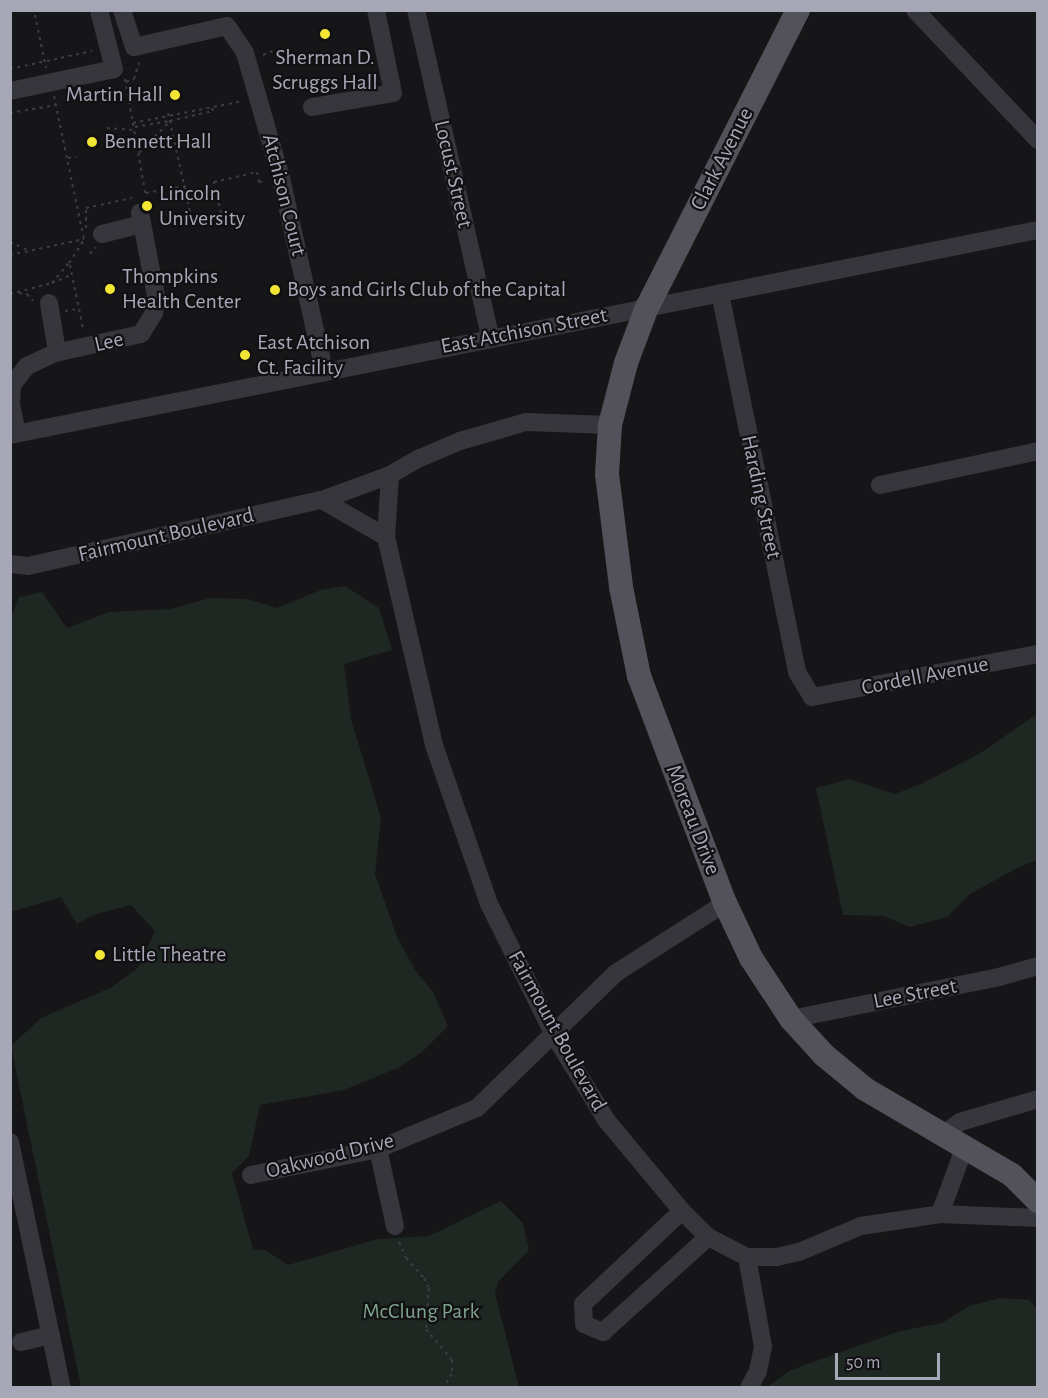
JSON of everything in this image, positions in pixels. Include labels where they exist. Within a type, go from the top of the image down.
[{"type":"main road","name":"Clark Avenue","points":[[647,307],[798,10]]},
{"type":"main road","name":"Moreau Drive","points":[[647,307],[626,363],[610,425],[607,474],[621,587],[639,676],[725,903],[752,958],[791,1019],[824,1056],[865,1089],[1012,1175],[1038,1202]]},
{"type":"street","points":[[122,10],[134,47],[140,45]]},
{"type":"street","points":[[312,107],[393,93],[376,10]]},
{"type":"street","name":"Locust Street","points":[[416,10],[490,337]]},
{"type":"street","points":[[915,10],[1038,140]]},
{"type":"street","points":[[10,92],[49,81],[120,76],[104,11]]},
{"type":"street","name":"Atchison Court","points":[[140,45],[226,26],[245,53],[281,178],[324,371]]},
{"type":"street","points":[[93,236],[141,218]]},
{"type":"street","name":"Lee","points":[[14,434],[10,404],[12,385],[27,366],[57,352],[141,334],[154,313],[156,296],[141,218]]},
{"type":"street","name":"East Atchison Street","points":[[14,434],[490,337],[1038,230]]},
{"type":"street","name":"Harding Street","points":[[720,293],[797,672],[812,697]]},
{"type":"street","points":[[42,305],[57,352]]},
{"type":"street","points":[[390,475],[460,441],[526,422],[610,425]]},
{"type":"street","points":[[880,485],[1038,451]]},
{"type":"street","name":"Fairmount Boulevard","points":[[10,564],[28,566],[322,500],[390,475],[386,537],[434,745],[489,904],[554,1035],[607,1121],[682,1211],[708,1237],[747,1257],[777,1257],[799,1252],[861,1226],[940,1214],[1038,1218]]},
{"type":"street","points":[[322,500],[386,537]]},
{"type":"street","name":"Cordell Avenue","points":[[812,697],[1038,654]]},
{"type":"street","name":"Oakwood Drive","points":[[251,1175],[378,1149],[477,1108],[616,973],[725,903]]},
{"type":"street","name":"Lee Street","points":[[791,1019],[999,977],[1038,966]]},
{"type":"street","points":[[943,1134],[960,1122],[1038,1099]]},
{"type":"street","points":[[10,1142],[62,1388]]},
{"type":"street","points":[[940,1214],[965,1146]]},
{"type":"street","points":[[378,1149],[394,1226]]},
{"type":"street","points":[[682,1211],[583,1304],[584,1324],[603,1332],[708,1237]]},
{"type":"street","points":[[747,1257],[763,1347],[758,1371],[749,1388]]},
{"type":"street","points":[[21,1342],[51,1335]]},
{"type":"path","points":[[35,15],[68,158],[93,236]]},
{"type":"path","points":[[120,76],[134,80],[139,64],[140,45]]},
{"type":"path","points":[[10,69],[101,49]]},
{"type":"path","points":[[256,58],[277,50]]},
{"type":"path","points":[[120,76],[135,129],[146,194],[141,218]]},
{"type":"path","points":[[133,123],[168,114],[245,101]]},
{"type":"path","points":[[10,113],[57,105]]},
{"type":"path","points":[[108,128],[135,129],[213,111],[212,107]]},
{"type":"path","points":[[168,114],[192,220]]},
{"type":"path","points":[[139,153],[170,121]]},
{"type":"path","points":[[68,158],[76,157]]},
{"type":"path","points":[[221,213],[214,182],[257,172],[259,182],[281,178]]},
{"type":"path","points":[[93,236],[86,208],[186,186]]},
{"type":"path","points":[[186,221],[227,212]]},
{"type":"path","points":[[10,255],[93,236]]},
{"type":"path","points":[[52,283],[93,236]]},
{"type":"path","points":[[10,243],[30,251]]},
{"type":"path","points":[[69,263],[87,347]]},
{"type":"path","points":[[10,294],[72,275]]},
{"type":"path","points":[[16,292],[27,294],[42,305]]},
{"type":"path","points":[[394,1226],[406,1258],[424,1278],[429,1288],[426,1329],[452,1360],[452,1374],[443,1388]]},
{"type":"green space","name":"McClung Park","points":[[345,586],[379,608],[392,650],[344,664],[351,719],[381,818],[375,874],[397,937],[415,970],[433,992],[448,1026],[421,1053],[400,1067],[344,1090],[260,1105],[249,1156],[232,1173],[253,1250],[265,1250],[288,1265],[378,1239],[429,1236],[501,1201],[523,1223],[529,1250],[499,1281],[495,1293],[519,1387],[81,1387],[11,1046],[41,1018],[112,987],[138,968],[155,931],[131,905],[93,915],[77,924],[61,897],[11,912],[11,617],[19,597],[42,592],[67,628],[109,612],[171,609],[210,598],[248,599],[277,608],[321,590]]},
{"type":"green space","points":[[1037,714],[1037,860],[1015,869],[970,894],[947,917],[910,927],[884,916],[843,915],[816,788],[850,779],[895,794],[923,783],[979,754]]},
{"type":"green space","points":[[1000,1298],[1029,1300],[1037,1308],[1037,1387],[767,1387],[791,1370],[900,1331],[942,1323],[969,1306]]},
{"type":"place","name":"Sherman D. Scruggs Hall","points":[[325,34]]},
{"type":"place","name":"Martin Hall","points":[[175,95]]},
{"type":"place","name":"Bennett Hall","points":[[92,142]]},
{"type":"place","name":"Lincoln University","points":[[147,206]]},
{"type":"place","name":"Thompkins Health Center","points":[[110,289]]},
{"type":"place","name":"Boys and Girls Club of the Capital","points":[[275,290]]},
{"type":"place","name":"East Atchison Ct. Facility","points":[[245,355]]},
{"type":"place","name":"Little Theatre","points":[[100,955]]}]
